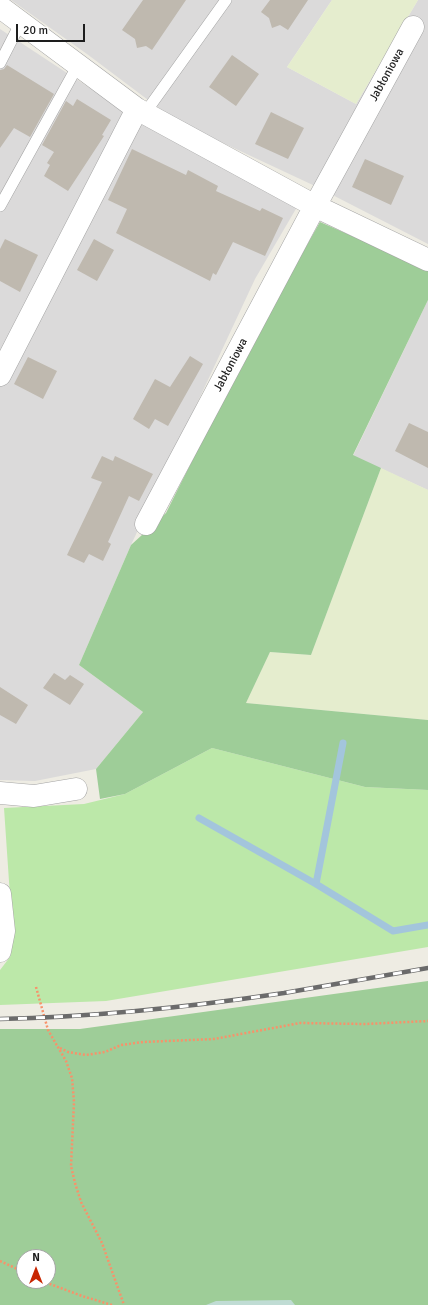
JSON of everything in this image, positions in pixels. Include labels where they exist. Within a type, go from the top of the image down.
[{"type":"street","points":[[0,7],[141,111],[315,206],[428,260]]},
{"type":"street","name":"Jabłoniowa","points":[[146,524],[315,206],[413,27]]},
{"type":"street","points":[[0,374],[141,111]]},
{"type":"street","points":[[0,793],[34,796],[76,789]]},
{"type":"street","points":[[0,894],[4,932],[0,951]]},
{"type":"lane","points":[[141,111],[226,0]]},
{"type":"lane","points":[[0,63],[21,22]]},
{"type":"lane","points":[[0,206],[78,65]]},
{"type":"path","points":[[36,986],[48,1030],[60,1048],[72,1078],[74,1102],[71,1166],[75,1183],[81,1202],[102,1243],[124,1305]]},
{"type":"path","points":[[60,1048],[68,1052],[86,1055],[105,1052],[121,1045],[143,1042],[214,1038],[300,1023],[365,1024],[428,1021]]},
{"type":"path","points":[[0,1261],[16,1268]]},
{"type":"path","points":[[56,1286],[112,1305]]},
{"type":"shaded area","points":[[11,0],[332,0],[287,67],[356,104],[418,0],[428,0],[428,244],[315,186],[176,121],[87,54]]},
{"type":"shaded area","points":[[0,29],[143,123],[297,207],[255,279],[131,545],[79,665],[143,712],[96,769],[35,781],[0,780]]},
{"type":"shaded area","points":[[428,300],[428,490],[353,456]]},
{"type":"shaded area","points":[[291,1300],[295,1305],[206,1305],[216,1301]]},
{"type":"green space","points":[[332,0],[418,0],[356,104],[287,67]]},
{"type":"green space","points":[[320,222],[428,269],[428,300],[353,455],[381,468],[311,655],[270,652],[246,703],[428,720],[428,790],[365,787],[212,748],[125,794],[100,799],[96,769],[143,712],[79,665],[131,545],[166,513],[250,345]]},
{"type":"green space","points":[[381,468],[428,490],[428,720],[246,703],[270,652],[311,655]]},
{"type":"green space","points":[[212,748],[365,787],[428,790],[428,947],[106,1001],[0,1005],[0,970],[10,957],[13,940],[4,808],[84,804],[125,794]]},
{"type":"green space","points":[[428,981],[428,1305],[0,1305],[0,1029],[80,1029]]},
{"type":"building","points":[[143,0],[186,0],[152,50],[146,46],[137,48],[135,39],[122,30]]},
{"type":"building","points":[[270,0],[308,0],[288,30],[280,25],[272,28],[269,18],[261,12]]},
{"type":"building","points":[[232,55],[259,74],[236,106],[209,87]]},
{"type":"building","points":[[7,65],[54,94],[30,137],[14,128],[0,148],[0,70],[4,69]]},
{"type":"building","points":[[77,99],[111,120],[102,135],[104,136],[68,191],[44,176],[50,165],[47,163],[54,152],[42,145],[66,101],[73,106]]},
{"type":"building","points":[[271,112],[304,128],[288,159],[255,144]]},
{"type":"building","points":[[132,149],[186,175],[188,170],[218,186],[216,191],[260,211],[262,208],[283,218],[265,256],[233,242],[216,275],[213,273],[210,281],[116,233],[127,209],[108,200]]},
{"type":"building","points":[[365,159],[404,176],[391,205],[352,187]]},
{"type":"building","points":[[5,239],[38,255],[20,292],[0,281],[0,249]]},
{"type":"building","points":[[94,239],[114,250],[97,281],[77,270]]},
{"type":"building","points":[[190,356],[203,364],[168,426],[155,419],[149,429],[133,419],[155,379],[170,387]]},
{"type":"building","points":[[28,357],[57,371],[43,399],[14,384]]},
{"type":"building","points":[[409,423],[428,432],[428,468],[395,451]]},
{"type":"building","points":[[102,456],[113,461],[115,456],[153,474],[139,501],[129,496],[108,542],[111,544],[103,561],[89,554],[84,563],[67,555],[102,482],[91,478]]},
{"type":"building","points":[[54,673],[65,680],[70,675],[84,684],[70,705],[43,688]]},
{"type":"building","points":[[0,687],[28,705],[16,724],[0,715]]},
{"type":"waterway","points":[[316,884],[343,743]]},
{"type":"waterway","points":[[199,818],[316,884],[393,931],[428,925]]},
{"type":"railway","points":[[0,1019],[107,1014],[213,1003],[284,993],[428,968]]}]
